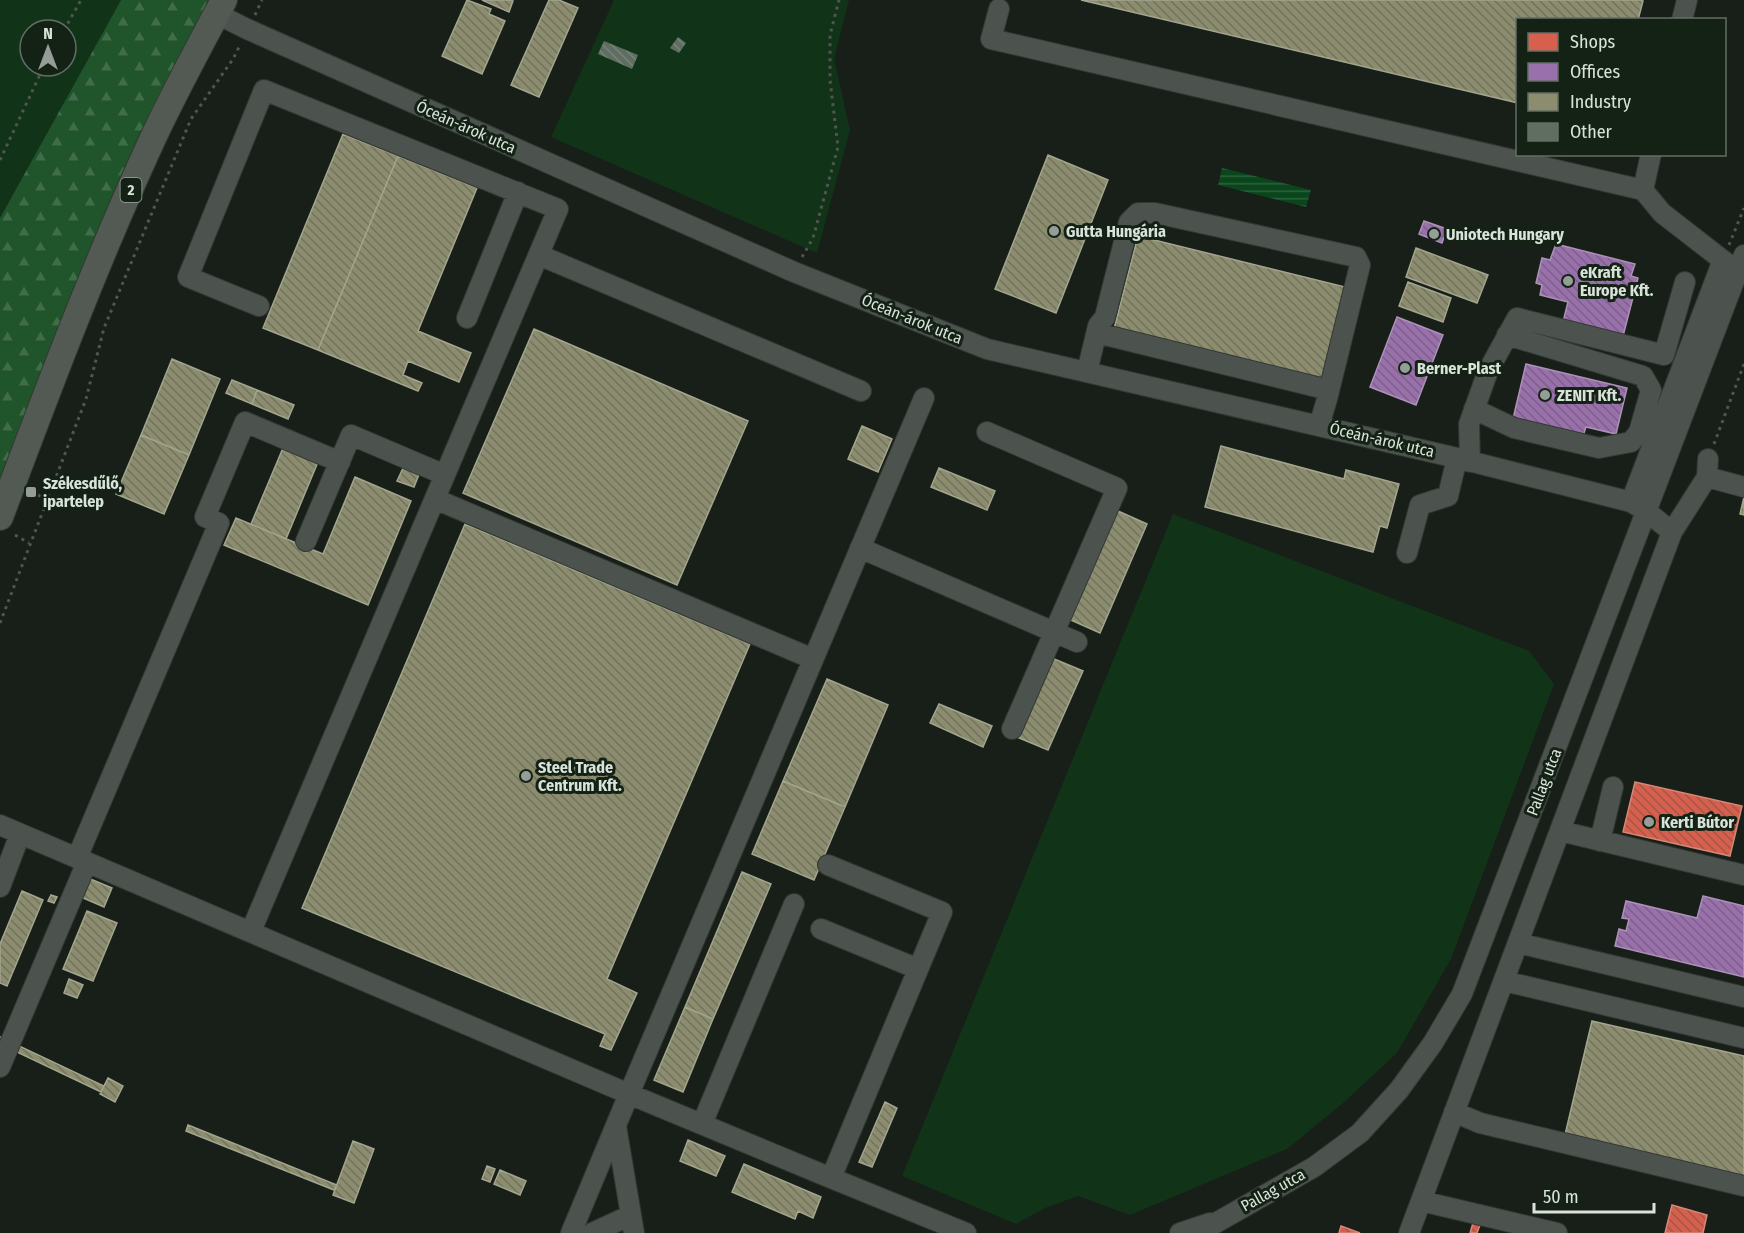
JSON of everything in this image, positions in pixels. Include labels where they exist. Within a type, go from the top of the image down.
[{"type":"main road","name":"2","points":[[8,526],[50,385],[154,137],[220,7]]},
{"type":"street","points":[[1682,18],[1687,0]]},
{"type":"street","name":"Óceán-árok utca","points":[[220,7],[247,29],[794,272],[987,349],[1463,460],[1638,506]]},
{"type":"street","points":[[999,9],[992,39],[1643,190],[1662,213],[1735,262]]},
{"type":"street","points":[[251,931],[558,208],[264,90],[188,278],[259,306]]},
{"type":"street","points":[[1643,190],[1652,156]]},
{"type":"street","points":[[467,318],[518,192]]},
{"type":"street","points":[[1087,372],[1098,326],[1105,317],[1129,222],[1138,213],[1155,213],[1356,257],[1360,265],[1319,426]]},
{"type":"street","points":[[538,255],[861,391]]},
{"type":"street","name":"Pallag utca","points":[[1221,1219],[1314,1167],[1360,1133],[1399,1090],[1433,1043],[1462,994],[1638,506],[1735,262]]},
{"type":"street","points":[[1407,553],[1420,505],[1448,496],[1463,460],[1469,424],[1488,371],[1517,318],[1664,354],[1685,282]]},
{"type":"street","points":[[1096,333],[1329,390]]},
{"type":"street","points":[[1474,409],[1514,428],[1599,448],[1631,442],[1639,432],[1651,390],[1643,376],[1507,335]]},
{"type":"street","points":[[571,1233],[924,398]]},
{"type":"street","points":[[0,1067],[219,522],[205,517],[245,422],[340,462]]},
{"type":"street","points":[[987,432],[1117,488],[1012,729]]},
{"type":"street","points":[[306,541],[351,435],[445,475]]},
{"type":"street","points":[[1707,468],[1744,487]]},
{"type":"street","name":"Pallag utca","points":[[1408,1233],[1672,532],[1707,468]]},
{"type":"street","points":[[435,500],[813,659]]},
{"type":"street","points":[[1638,506],[1672,532]]},
{"type":"street","points":[[860,548],[1077,642]]},
{"type":"street","points":[[1600,840],[1613,787]]},
{"type":"street","points":[[0,825],[629,1094],[966,1233]]},
{"type":"street","points":[[1560,831],[1744,875]]},
{"type":"street","points":[[0,887],[20,834]]},
{"type":"street","points":[[828,865],[942,912],[831,1178]]},
{"type":"street","points":[[702,1124],[794,904]]},
{"type":"street","points":[[820,928],[918,969]]},
{"type":"street","points":[[1518,943],[1744,996]]},
{"type":"street","points":[[1503,981],[1744,1038]]},
{"type":"street","points":[[1454,1112],[1480,1123],[1744,1186]]},
{"type":"street","points":[[592,1233],[633,1224],[616,1126]]},
{"type":"street","points":[[1421,1201],[1557,1233]]},
{"type":"street","points":[[1180,1233],[1221,1219]]},
{"type":"street","points":[[1198,1233],[1221,1219]]},
{"type":"path","points":[[71,18],[81,0]]},
{"type":"path","points":[[0,623],[86,399],[104,328],[191,119],[233,58],[262,0]]},
{"type":"path","points":[[794,272],[813,237],[838,147],[830,80],[830,35],[839,0]]},
{"type":"path","points":[[0,160],[38,78]]},
{"type":"path","points":[[1735,262],[1744,208]]},
{"type":"path","points":[[1707,468],[1744,364]]},
{"type":"path","points":[[31,492],[47,499]]},
{"type":"path","points":[[8,526],[30,544]]},
{"type":"shaded area","points":[[0,0],[121,0],[78,77],[78,18],[18,18],[18,78],[78,78],[0,218]]},
{"type":"shaded area","points":[[614,0],[849,0],[834,59],[850,130],[817,253],[551,137]]},
{"type":"shaded area","points":[[1222,168],[1311,190],[1306,207],[1218,185]]},
{"type":"shaded area","points":[[1173,514],[1529,651],[1554,684],[1451,959],[1397,1053],[1343,1103],[1287,1149],[1130,1215],[1078,1196],[1045,1208],[1016,1224],[902,1176]]},
{"type":"green space","points":[[121,0],[221,0],[0,495],[0,218]]},
{"type":"building: Shops","points":[[1635,782],[1742,806],[1730,856],[1623,832]]},
{"type":"building: Shops","points":[[1672,1205],[1707,1215],[1703,1233],[1665,1233]]},
{"type":"building: Shops","points":[[1473,1223],[1480,1225],[1477,1233],[1470,1233]]},
{"type":"building: Shops","points":[[1341,1226],[1360,1233],[1339,1233]]},
{"type":"building: Offices","points":[[1424,221],[1447,229],[1442,243],[1419,234]]},
{"type":"building: Offices","points":[[1556,244],[1635,264],[1631,276],[1638,278],[1622,340],[1562,326],[1568,302],[1540,295],[1542,285],[1536,283],[1542,258],[1550,260]]},
{"type":"building: Offices","points":[[1397,317],[1443,335],[1416,405],[1370,387]]},
{"type":"building: Offices","points":[[1526,364],[1627,388],[1616,434],[1586,427],[1582,439],[1512,423]]},
{"type":"building: Offices","points":[[1703,896],[1744,906],[1744,977],[1615,946],[1619,929],[1626,931],[1629,919],[1622,918],[1626,901],[1697,918]]},
{"type":"building: Industry","points":[[467,0],[491,9],[489,14],[505,21],[482,74],[442,56]]},
{"type":"building: Industry","points":[[482,0],[512,0],[513,1],[509,12]]},
{"type":"building: Industry","points":[[549,0],[559,0],[578,8],[539,97],[511,85]]},
{"type":"building: Industry","points":[[1081,0],[1643,1],[1639,18],[1516,18],[1516,103]]},
{"type":"building: Industry","points":[[343,134],[398,156],[318,350],[263,328]]},
{"type":"building: Industry","points":[[1048,155],[1108,180],[1056,313],[995,289]]},
{"type":"building: Industry","points":[[398,156],[477,188],[418,331],[471,353],[459,382],[408,361],[403,375],[422,383],[418,391],[318,350]]},
{"type":"building: Industry","points":[[1138,236],[1345,287],[1322,381],[1114,329]]},
{"type":"building: Industry","points":[[1416,248],[1488,275],[1477,303],[1406,277]]},
{"type":"building: Industry","points":[[1408,282],[1451,298],[1443,322],[1399,306]]},
{"type":"building: Industry","points":[[534,329],[748,421],[677,585],[463,493]]},
{"type":"building: Industry","points":[[172,359],[220,379],[189,455],[141,435]]},
{"type":"building: Industry","points":[[232,380],[257,390],[252,404],[226,393]]},
{"type":"building: Industry","points":[[257,390],[294,405],[288,419],[252,404]]},
{"type":"building: Industry","points":[[862,426],[892,439],[878,472],[848,459]]},
{"type":"building: Industry","points":[[141,435],[189,455],[164,514],[116,494]]},
{"type":"building: Industry","points":[[1221,446],[1344,479],[1346,470],[1399,484],[1387,528],[1380,526],[1373,552],[1205,507]]},
{"type":"building: Industry","points":[[283,448],[318,462],[286,539],[251,524]]},
{"type":"building: Industry","points":[[404,466],[420,472],[414,487],[397,481]]},
{"type":"building: Industry","points":[[939,468],[995,491],[987,510],[931,487]]},
{"type":"building: Industry","points":[[355,477],[411,501],[368,605],[224,545],[236,518],[323,554]]},
{"type":"building: Industry","points":[[1744,497],[1744,515],[1740,514]]},
{"type":"building: Industry","points":[[1118,511],[1147,524],[1100,633],[1071,620],[1100,552],[1095,550],[1101,536],[1106,539]]},
{"type":"building: Industry","name":"Steel Trade Centrum Kft.","points":[[465,524],[750,644],[607,979],[637,993],[611,1050],[600,1046],[605,1034],[302,908]]},
{"type":"building: Industry","points":[[1047,656],[1083,671],[1048,750],[1012,735]]},
{"type":"building: Industry","points":[[827,679],[888,705],[845,807],[783,781]]},
{"type":"building: Industry","points":[[939,704],[992,726],[983,747],[930,723]]},
{"type":"building: Industry","points":[[783,781],[845,807],[814,880],[752,854]]},
{"type":"building: Industry","points":[[742,872],[771,884],[713,1019],[685,1007]]},
{"type":"building: Industry","points":[[88,878],[112,888],[104,907],[81,897]]},
{"type":"building: Industry","points":[[22,891],[43,900],[7,986],[0,983],[0,944]]},
{"type":"building: Industry","points":[[51,895],[57,897],[54,903],[48,901]]},
{"type":"building: Industry","points":[[87,911],[117,923],[93,981],[63,969]]},
{"type":"building: Industry","points":[[69,979],[83,985],[77,998],[64,993]]},
{"type":"building: Industry","points":[[685,1007],[713,1019],[683,1092],[654,1080]]},
{"type":"building: Industry","points":[[1592,1021],[1744,1056],[1744,1181],[1564,1139]]},
{"type":"building: Industry","points":[[0,1037],[104,1086],[101,1092],[0,1044]]},
{"type":"building: Industry","points":[[108,1078],[123,1086],[115,1102],[100,1094]]},
{"type":"building: Industry","points":[[885,1102],[897,1108],[872,1167],[859,1162]]},
{"type":"building: Industry","points":[[188,1125],[337,1185],[334,1190],[186,1131]]},
{"type":"building: Industry","points":[[688,1140],[725,1156],[716,1176],[680,1161]]},
{"type":"building: Industry","points":[[353,1141],[374,1149],[354,1203],[333,1195]]},
{"type":"building: Industry","points":[[744,1164],[821,1197],[813,1218],[798,1211],[795,1219],[732,1192]]},
{"type":"building: Industry","points":[[487,1166],[495,1169],[490,1182],[482,1179]]},
{"type":"building: Industry","points":[[500,1170],[526,1181],[520,1195],[494,1184]]},
{"type":"building: Other","points":[[678,37],[686,43],[679,53],[670,48]]},
{"type":"building: Other","points":[[604,41],[638,55],[632,69],[598,54]]},
{"type":"place","name":"Gutta Hungária","points":[[1054,231]]},
{"type":"place","name":"Uniotech Hungary","points":[[1434,234]]},
{"type":"place","name":"eKraft Europe Kft.","points":[[1568,281]]},
{"type":"place","name":"Berner-Plast","points":[[1405,368]]},
{"type":"place","name":"ZENIT Kft.","points":[[1545,395]]},
{"type":"place","name":"Székesdűlő, ipartelep","points":[[31,492]]},
{"type":"place","name":"Steel Trade Centrum Kft.","points":[[526,776]]},
{"type":"place","name":"Kerti Bútor","points":[[1649,822]]}]
